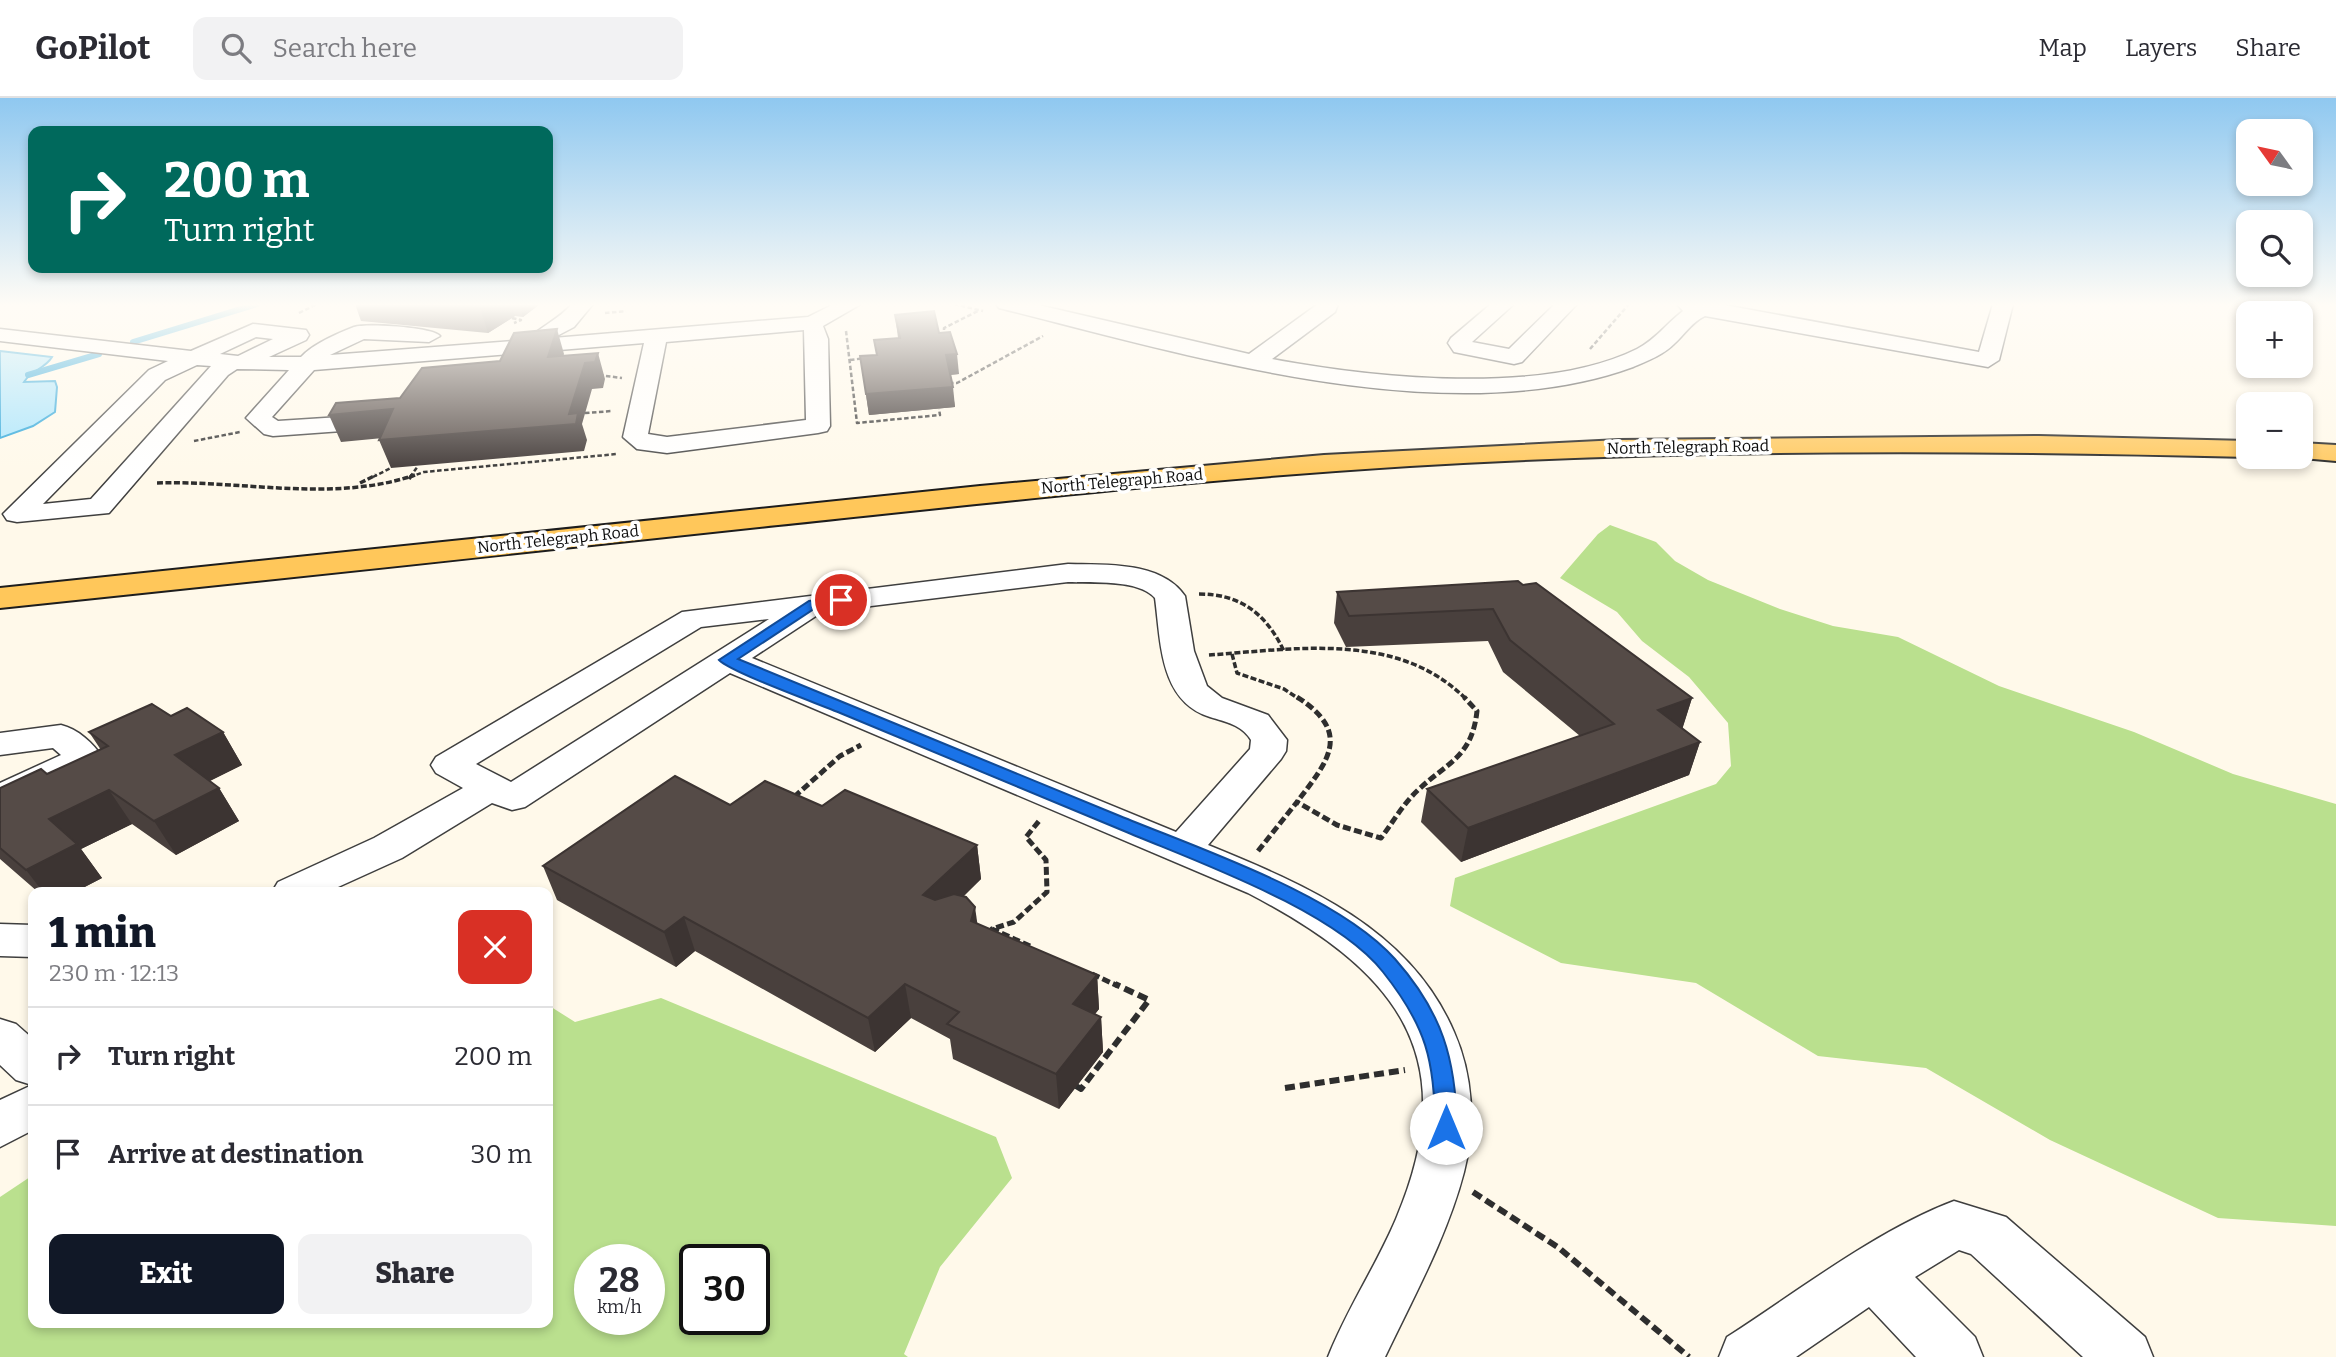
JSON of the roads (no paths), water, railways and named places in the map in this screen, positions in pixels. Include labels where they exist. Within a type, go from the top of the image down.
[{"type":"main road","name":"North Telegraph Road","points":[[0,598],[987,494],[1360,461],[1591,449],[1808,444],[2041,444],[2236,449]]},
{"type":"main road","points":[[2313,452],[2336,453]]},
{"type":"street","points":[[182,363],[157,375],[17,514],[99,507],[220,370],[235,363]]},
{"type":"street","points":[[263,363],[322,363]]},
{"type":"street","points":[[285,387],[415,377],[429,363]]},
{"type":"street","points":[[647,363],[635,437],[646,444],[667,445],[818,426],[815,363]]},
{"type":"street","points":[[1268,363],[1339,377],[1413,385],[1465,386],[1536,382],[1592,372],[1620,363]]},
{"type":"street","points":[[306,364],[258,418],[273,429],[356,423],[393,414],[398,405]]},
{"type":"street","points":[[814,604],[512,798],[449,765],[693,619],[814,604],[1068,573],[1125,575],[1162,587],[1170,596],[1185,676],[1202,700],[1256,722],[1269,740],[1268,751],[1183,849]]},
{"type":"street","points":[[727,660],[1241,873],[1297,899],[1371,947],[1406,985],[1425,1017],[1439,1052],[1446,1082],[1445,1143],[1438,1172],[1416,1230],[1356,1357]]},
{"type":"street","points":[[0,744],[61,736],[85,758],[0,798]]},
{"type":"street","points":[[296,887],[397,843],[492,787]]},
{"type":"street","points":[[0,940],[28,941]]},
{"type":"street","points":[[0,1037],[28,1062]]},
{"type":"street","points":[[0,1126],[28,1108]]},
{"type":"street","points":[[1768,1351],[1873,1273],[1954,1224],[1987,1234],[2125,1357]]},
{"type":"street","points":[[1873,1273],[1955,1357]]},
{"type":"water","points":[[0,363],[47,363],[24,382],[55,381],[55,412],[33,426],[0,438]]},
{"type":"waterway","points":[[28,375],[69,363]]}]
